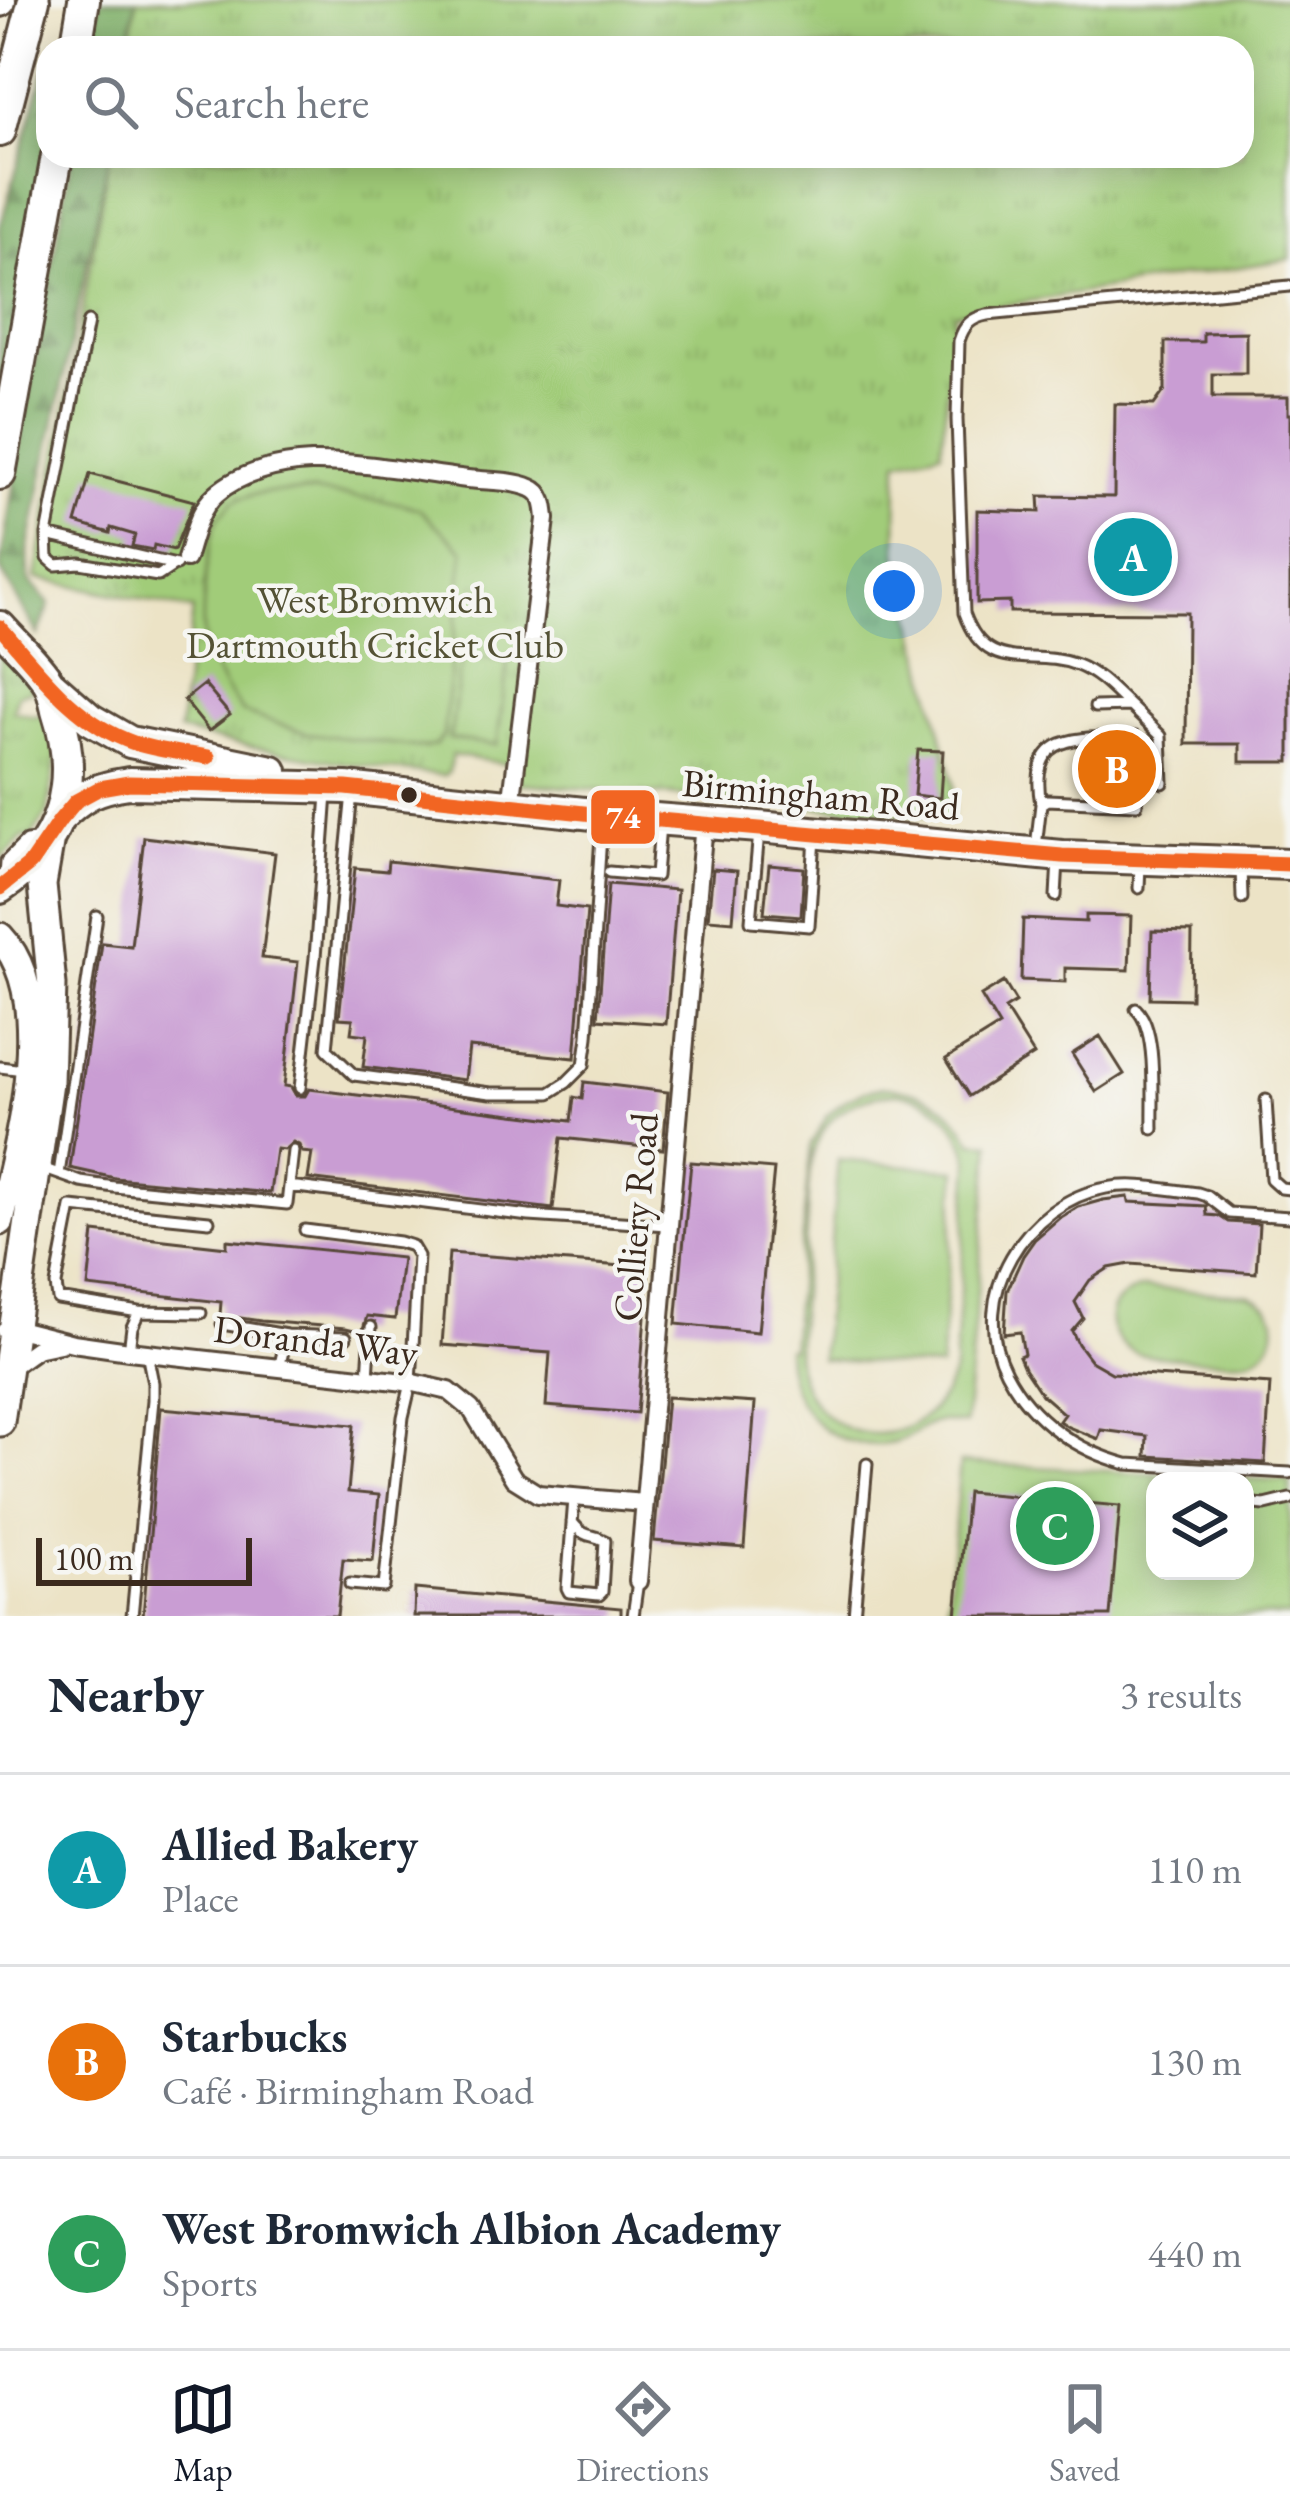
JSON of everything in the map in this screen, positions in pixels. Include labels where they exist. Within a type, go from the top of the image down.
[{"type":"highway","points":[[0,131],[34,0]]},
{"type":"highway","points":[[78,36],[84,0]]},
{"type":"highway","points":[[0,474],[55,168]]},
{"type":"highway","name":"Birmingham Road","points":[[0,627],[49,683],[90,719],[130,742],[338,787]]},
{"type":"highway","points":[[49,683],[68,759],[67,788],[52,830]]},
{"type":"highway","name":"Birmingham Road","points":[[2,887],[28,866],[80,797],[129,783],[338,787],[1047,853],[1140,874],[1241,862],[1290,864]]},
{"type":"main road","points":[[1,1412],[8,1369],[7,1331],[48,1170],[53,1014],[42,885],[52,830]]},
{"type":"main road","points":[[0,938],[17,959],[31,1025],[14,1068],[24,1112],[0,1221]]},
{"type":"street","points":[[179,563],[202,509],[214,495],[247,477],[291,465],[332,463],[501,482],[538,493],[545,519],[511,806]]},
{"type":"street","name":"Colliery Road","points":[[638,1581],[704,823]]},
{"type":"street","name":"Doranda Way","points":[[7,1331],[138,1352],[411,1382],[449,1391],[471,1409],[514,1479],[538,1494],[644,1503]]},
{"type":"street","name":"Doranda Way","points":[[8,1369],[36,1349],[73,1343]]},
{"type":"lane","points":[[1162,783],[1162,736],[1100,677],[1057,660],[991,652],[968,624],[957,419],[959,341],[971,320],[987,315],[1290,286]]},
{"type":"lane","points":[[88,322],[47,535],[48,558],[56,565],[80,562],[158,576],[179,563]]},
{"type":"lane","points":[[47,535],[179,563]]},
{"type":"lane","points":[[1095,706],[1130,706]]},
{"type":"lane","points":[[1041,805],[1047,800],[1137,804],[1139,745],[1135,737],[1067,739],[1042,758],[1038,787],[1056,896]]},
{"type":"lane","points":[[338,787],[327,1049],[355,1075],[491,1093],[550,1093],[584,1065],[603,815]]},
{"type":"lane","points":[[300,1088],[338,787]]},
{"type":"lane","points":[[609,872],[656,876],[660,819]]},
{"type":"lane","points":[[759,827],[751,921],[808,926],[816,832]]},
{"type":"lane","points":[[1241,862],[1242,898]]},
{"type":"lane","points":[[98,916],[48,1170],[113,1187],[287,1204],[293,1150]]},
{"type":"lane","points":[[1136,1009],[1147,1020],[1153,1129]]},
{"type":"lane","points":[[1266,1100],[1271,1179],[1290,1189]]},
{"type":"lane","points":[[289,1186],[529,1216],[667,1225]]},
{"type":"lane","points":[[1290,1217],[1229,1213],[1198,1193],[1136,1186],[1084,1194],[1058,1206],[1022,1237],[1001,1281],[995,1327],[1005,1370],[1019,1391],[1077,1447],[1127,1465],[1290,1473]]},
{"type":"lane","points":[[201,1312],[139,1312],[58,1299],[56,1285],[71,1208],[209,1222]]},
{"type":"lane","points":[[305,1231],[399,1242],[412,1246],[418,1256],[411,1382],[384,1587],[350,1584]]},
{"type":"lane","points":[[132,1616],[153,1400],[153,1383],[132,1327],[139,1312]]},
{"type":"lane","points":[[222,1324],[287,1335],[346,1337]]},
{"type":"lane","points":[[368,1378],[370,1328]]},
{"type":"lane","points":[[280,1368],[287,1335]]},
{"type":"lane","points":[[854,1616],[867,1465]]},
{"type":"lane","points":[[572,1522],[588,1537],[604,1541],[602,1592],[598,1595],[567,1588],[572,1522],[574,1499]]},
{"type":"lane","points":[[1254,1503],[1290,1499]]},
{"type":"lane","name":"Colliery Road","points":[[633,1616],[638,1581]]},
{"type":"green space","points":[[100,0],[136,0],[130,36],[94,36]]},
{"type":"green space","name":"West Bromwich Dartmouth Cricket Club","points":[[137,0],[1290,0],[1290,259],[955,313],[941,451],[898,461],[897,553],[954,785],[951,818],[516,783],[513,765],[452,755],[444,776],[212,739],[179,731],[193,610],[36,578],[107,168],[1254,168],[1254,36],[130,36]]},
{"type":"green space","points":[[36,100],[36,168],[46,168],[0,420],[0,227]]},
{"type":"green space","points":[[70,168],[107,168],[28,551],[29,580],[50,604],[38,635],[0,569]]},
{"type":"green space","name":"West Bromwich Dartmouth Cricket Club","points":[[315,492],[419,509],[464,551],[443,736],[436,745],[425,748],[306,733],[242,712],[214,667],[204,637],[203,612],[208,557],[219,516],[232,503],[251,495]]},
{"type":"green space","points":[[0,650],[34,690],[18,694],[13,711],[35,716],[47,713],[57,755],[47,814],[31,837],[23,837],[2,858],[0,868]]},
{"type":"green space","points":[[462,655],[508,661],[497,745],[450,739]]},
{"type":"green space","points":[[884,1087],[925,1096],[947,1109],[972,1142],[991,1143],[965,1424],[937,1422],[887,1444],[846,1440],[814,1420],[794,1388],[786,1348],[791,1348],[811,1144],[828,1115],[865,1091]],"holes":[[[875,1096],[911,1096],[945,1115],[960,1136],[970,1163],[954,1369],[940,1399],[920,1420],[896,1431],[870,1434],[844,1427],[822,1412],[805,1388],[796,1355],[809,1179],[818,1141],[838,1114]]]},
{"type":"green space","points":[[838,1160],[957,1170],[940,1368],[821,1359]]},
{"type":"green space","points":[[1144,1288],[1247,1294],[1270,1310],[1273,1337],[1263,1352],[1244,1360],[1139,1354],[1117,1338],[1111,1318],[1120,1300]]},
{"type":"green space","points":[[960,1463],[1146,1473],[1146,1580],[1254,1580],[1254,1479],[1290,1481],[1290,1616],[947,1616]]},
{"type":"building","points":[[1246,332],[1246,374],[1213,374],[1213,397],[1288,397],[1290,762],[1240,762],[1240,744],[1186,744],[1187,613],[1010,612],[1010,602],[977,603],[977,510],[1040,512],[1039,496],[1114,497],[1115,404],[1154,405],[1165,390],[1165,342],[1203,342],[1203,333]]},
{"type":"building","points":[[90,474],[194,501],[174,550],[132,546],[135,535],[76,523]]},
{"type":"building","points":[[204,684],[230,715],[209,731],[184,700]]},
{"type":"building","points":[[1130,746],[1128,795],[1100,793],[1104,747]]},
{"type":"building","points":[[918,750],[943,751],[940,798],[914,795]]},
{"type":"building","points":[[144,837],[275,853],[262,958],[298,962],[284,1086],[291,1087],[296,1096],[305,1096],[309,1089],[571,1121],[574,1097],[582,1099],[584,1082],[668,1092],[663,1149],[561,1138],[553,1209],[308,1179],[312,1153],[302,1152],[293,1142],[284,1150],[276,1149],[270,1193],[115,1178],[70,1168],[102,943],[131,946]]},
{"type":"building","points":[[388,861],[559,880],[556,906],[587,910],[575,1058],[469,1047],[465,1080],[363,1067],[367,1035],[351,1033],[353,1019],[339,1018],[355,868],[387,871]]},
{"type":"building","points":[[769,865],[804,868],[801,916],[764,913]]},
{"type":"building","points":[[713,869],[737,871],[733,921],[708,919]]},
{"type":"building","points":[[608,884],[677,890],[666,1024],[598,1019]]},
{"type":"building","points":[[1086,915],[1131,916],[1129,970],[1065,968],[1065,982],[1021,980],[1023,919],[1086,922]]},
{"type":"building","points":[[1152,931],[1192,932],[1191,999],[1150,998]]},
{"type":"building","points":[[1004,982],[1016,1002],[1005,1009],[1034,1055],[969,1096],[946,1059],[999,1026],[981,996]]},
{"type":"building","points":[[1100,1036],[1124,1074],[1096,1092],[1072,1054]]},
{"type":"building","points":[[691,1162],[774,1169],[758,1332],[676,1324]]},
{"type":"building","points":[[1128,1197],[1129,1202],[1206,1206],[1207,1215],[1259,1224],[1256,1273],[1130,1264],[1109,1268],[1090,1280],[1075,1302],[1083,1318],[1072,1331],[1078,1344],[1091,1361],[1112,1373],[1270,1384],[1265,1463],[1146,1456],[1147,1436],[1101,1430],[1098,1439],[1068,1427],[1059,1421],[1064,1414],[1042,1395],[1024,1368],[1019,1356],[1024,1354],[1020,1332],[1004,1334],[1007,1291],[1035,1239],[1078,1207]]},
{"type":"building","points":[[94,1232],[227,1247],[227,1240],[402,1258],[395,1319],[367,1316],[362,1332],[220,1315],[221,1302],[88,1287]]},
{"type":"building","points":[[449,1253],[649,1268],[637,1413],[546,1406],[550,1353],[442,1345]]},
{"type":"building","points":[[667,1397],[755,1403],[744,1548],[654,1541]]},
{"type":"building","points":[[161,1408],[354,1425],[348,1492],[379,1495],[373,1561],[343,1559],[337,1616],[143,1616]]},
{"type":"building","points":[[967,1492],[1120,1506],[1110,1616],[956,1616]]},
{"type":"building","points":[[415,1589],[621,1608],[621,1616],[414,1616]]},
{"type":"transit line","name":"74","points":[[0,627],[44,678],[94,723],[143,746],[208,757]]},
{"type":"transit line","name":"74","points":[[0,888],[30,864],[76,801],[100,788],[129,783],[346,788],[1062,856],[1290,864]]},
{"type":"place","name":"Allied Bakery","points":[[1133,557]]},
{"type":"place","name":"Starbucks","points":[[1117,769]]},
{"type":"place","name":"West Bromwich Albion Academy","points":[[1055,1526]]}]
